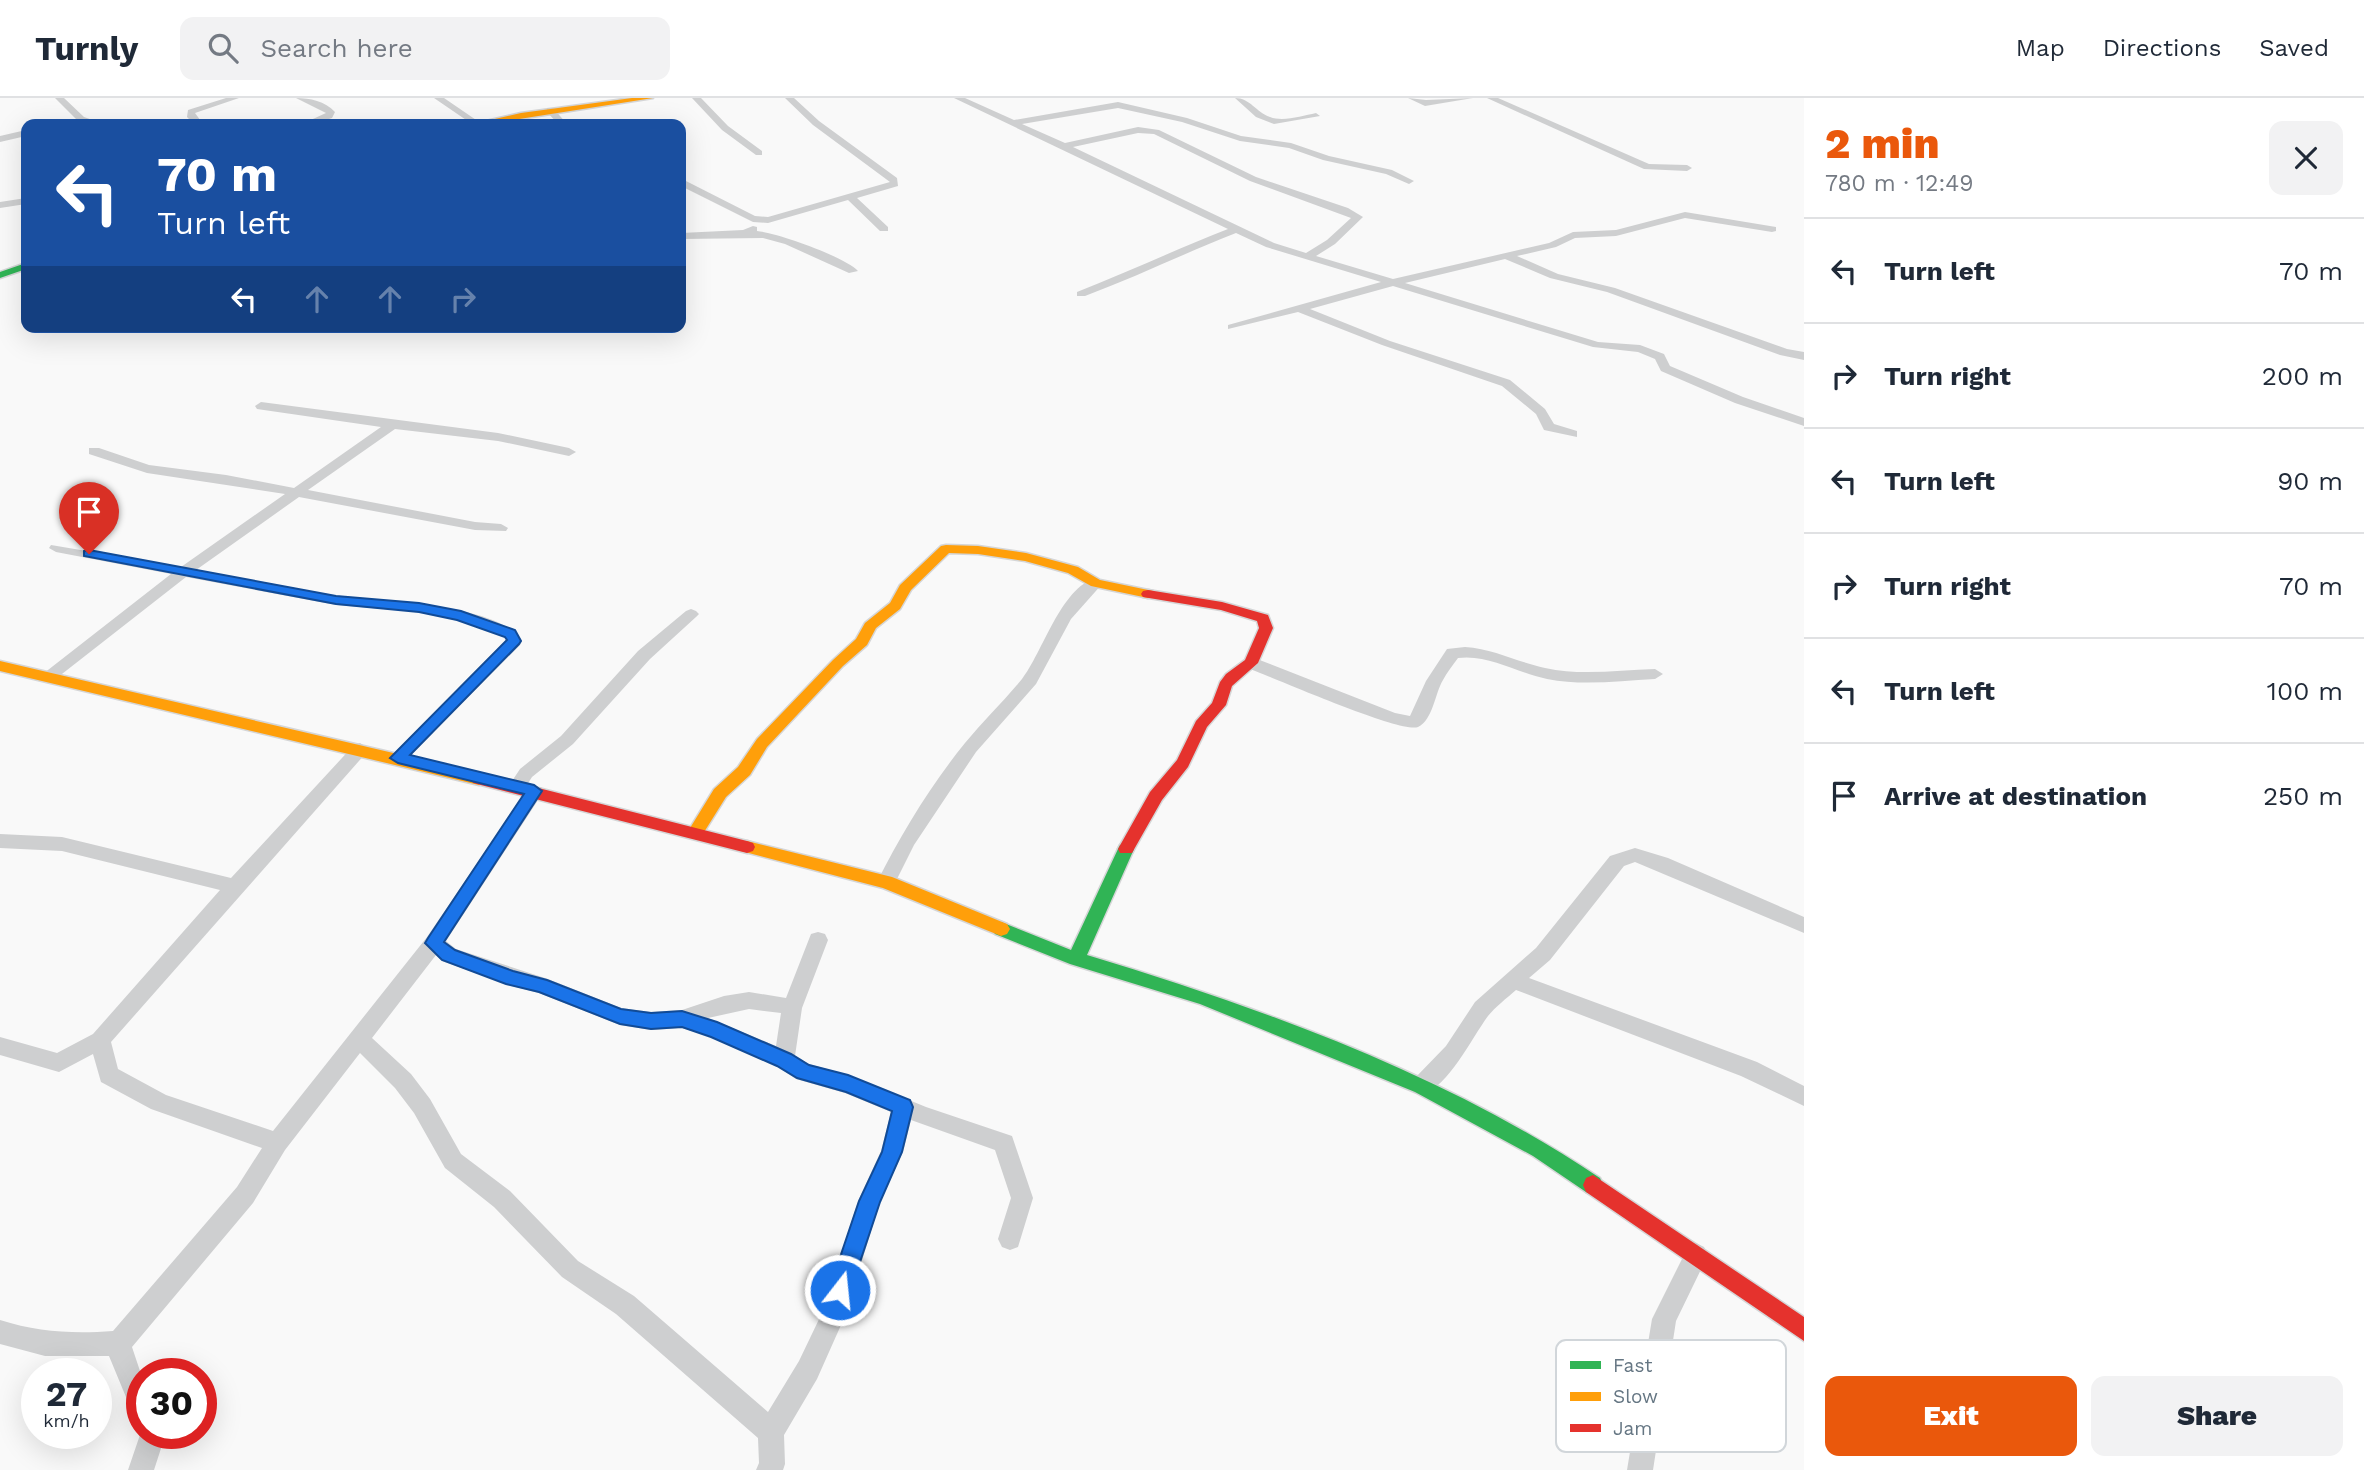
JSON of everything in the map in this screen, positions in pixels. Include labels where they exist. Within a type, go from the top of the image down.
[{"type":"street","points":[[59,98],[75,119]]},
{"type":"street","points":[[193,119],[191,112],[235,98]]},
{"type":"street","points":[[300,98],[331,112],[329,116],[320,119]]},
{"type":"street","points":[[438,98],[470,119]]},
{"type":"street","points":[[504,119],[550,110],[649,98]]},
{"type":"street","points":[[696,98],[725,128],[759,153]]},
{"type":"street","points":[[686,235],[751,226],[896,182],[816,123],[789,98]]},
{"type":"street","points":[[961,99],[982,98]]},
{"type":"street","points":[[1239,98],[1263,119],[1274,123],[1315,116]]},
{"type":"street","points":[[1412,98],[1425,103],[1469,98]]},
{"type":"street","points":[[1491,98],[1647,167],[1687,167]]},
{"type":"street","points":[[961,99],[1016,122],[1270,245],[1597,345],[1640,349],[1660,357],[1665,368],[1695,382],[1804,422]]},
{"type":"street","points":[[1016,122],[1118,105],[1184,120],[1240,138],[1291,146],[1389,172],[1409,181]]},
{"type":"street","points":[[550,110],[558,119]]},
{"type":"street","points":[[1065,146],[1138,130],[1156,132],[1253,179],[1344,209],[1358,217],[1331,242],[1306,257]]},
{"type":"street","points":[[0,139],[21,134]]},
{"type":"street","points":[[686,185],[766,235],[845,264],[853,271]]},
{"type":"street","points":[[849,196],[884,229]]},
{"type":"street","points":[[0,205],[21,202]]},
{"type":"street","points":[[1232,327],[1391,283],[1552,245],[1573,235],[1616,233],[1685,215],[1772,229]]},
{"type":"street","points":[[1081,293],[1147,269],[1163,258],[1236,229]]},
{"type":"street","points":[[1507,256],[1554,275],[1611,290],[1753,341],[1804,356]]},
{"type":"street","points":[[0,275],[21,268]]},
{"type":"street","points":[[1298,308],[1374,339],[1506,383],[1541,412],[1549,427],[1572,434]]},
{"type":"street","points":[[261,406],[498,437],[569,452]]},
{"type":"street","points":[[47,677],[99,634],[184,571],[392,425]]},
{"type":"street","points":[[94,451],[148,469],[226,479],[295,494],[474,526],[500,528]]},
{"type":"street","points":[[56,548],[336,600],[419,607],[461,616],[510,634],[514,641],[398,758]]},
{"type":"street","points":[[695,833],[720,793],[744,771],[762,743],[838,663],[862,642],[870,626],[895,606],[905,588],[947,549],[989,550],[1022,556],[1075,571],[1096,583],[1198,600],[1263,618],[1266,628],[1251,663],[1231,677],[1225,685],[1219,705],[1201,725],[1183,763],[1156,796],[1122,857],[1076,959]]},
{"type":"street","points":[[886,882],[906,842],[970,748],[1030,680],[1064,617],[1086,590],[1096,583]]},
{"type":"street","points":[[0,1332],[23,1340],[65,1347],[119,1343],[245,1195],[277,1143],[434,943],[526,789],[526,773],[567,740],[644,655],[691,614]]},
{"type":"street","points":[[1251,663],[1392,719],[1414,722],[1421,714],[1434,681],[1452,653],[1465,650],[1491,655],[1544,674],[1570,677],[1655,674]]},
{"type":"street","points":[[0,666],[526,789],[886,882],[1076,959],[1205,998],[1422,1086],[1540,1149],[1804,1331]]},
{"type":"street","points":[[0,1046],[59,1063],[100,1040],[234,886],[360,749]]},
{"type":"street","points":[[0,842],[62,844],[234,886]]},
{"type":"street","points":[[1422,1086],[1453,1052],[1482,1008],[1543,954],[1616,861],[1635,855],[1661,863],[1804,925]]},
{"type":"street","points":[[784,1060],[792,1008],[818,940]]},
{"type":"street","points":[[434,943],[449,955],[512,978],[541,985],[620,1016],[651,1021],[682,1019],[739,999],[772,1001],[792,1008]]},
{"type":"street","points":[[1514,981],[1749,1069],[1804,1096]]},
{"type":"street","points":[[682,1019],[717,1030],[784,1060],[804,1072],[848,1084],[1004,1143],[1022,1198],[1010,1239]]},
{"type":"street","points":[[359,1039],[410,1090],[453,1161],[502,1199],[570,1269],[625,1305],[771,1432]]},
{"type":"street","points":[[100,1040],[109,1075],[159,1102],[277,1143]]},
{"type":"street","points":[[769,1470],[772,1464],[771,1432],[808,1370],[833,1316],[847,1264],[869,1201],[892,1152],[903,1107]]},
{"type":"street","points":[[1661,1340],[1664,1320],[1696,1255]]},
{"type":"street","points":[[119,1343],[126,1371]]},
{"type":"street","points":[[141,1470],[148,1449]]},
{"type":"street","points":[[1640,1470],[1643,1452]]},
{"type":"traffic: fast","points":[[0,275],[21,268]]},
{"type":"traffic: fast","points":[[1076,959],[1126,849]]},
{"type":"traffic: fast","points":[[1001,929],[1076,959],[1204,998],[1422,1086],[1540,1149],[1593,1185]]},
{"type":"traffic: slow","points":[[501,119],[649,98]]},
{"type":"traffic: slow","points":[[695,833],[720,793],[744,771],[762,743],[838,663],[862,642],[870,626],[895,606],[905,588],[946,549],[978,550],[1026,557],[1073,570],[1096,583],[1148,594]]},
{"type":"traffic: slow","points":[[0,666],[479,779]]},
{"type":"traffic: slow","points":[[747,847],[886,882],[1001,929]]},
{"type":"traffic: jam","points":[[1126,849],[1156,796],[1183,763],[1201,725],[1219,705],[1225,685],[1231,677],[1251,663],[1266,628],[1263,618],[1222,606],[1148,594]]},
{"type":"traffic: jam","points":[[479,779],[747,847]]},
{"type":"traffic: jam","points":[[1593,1185],[1804,1330]]},
{"type":"route","points":[[89,554],[336,600],[419,607],[461,616],[510,634],[514,641],[398,758],[534,791],[434,943],[449,955],[512,978],[541,985],[620,1016],[651,1021],[682,1019],[717,1030],[784,1060],[804,1072],[848,1084],[903,1107],[892,1152],[869,1201],[840,1290]]}]
